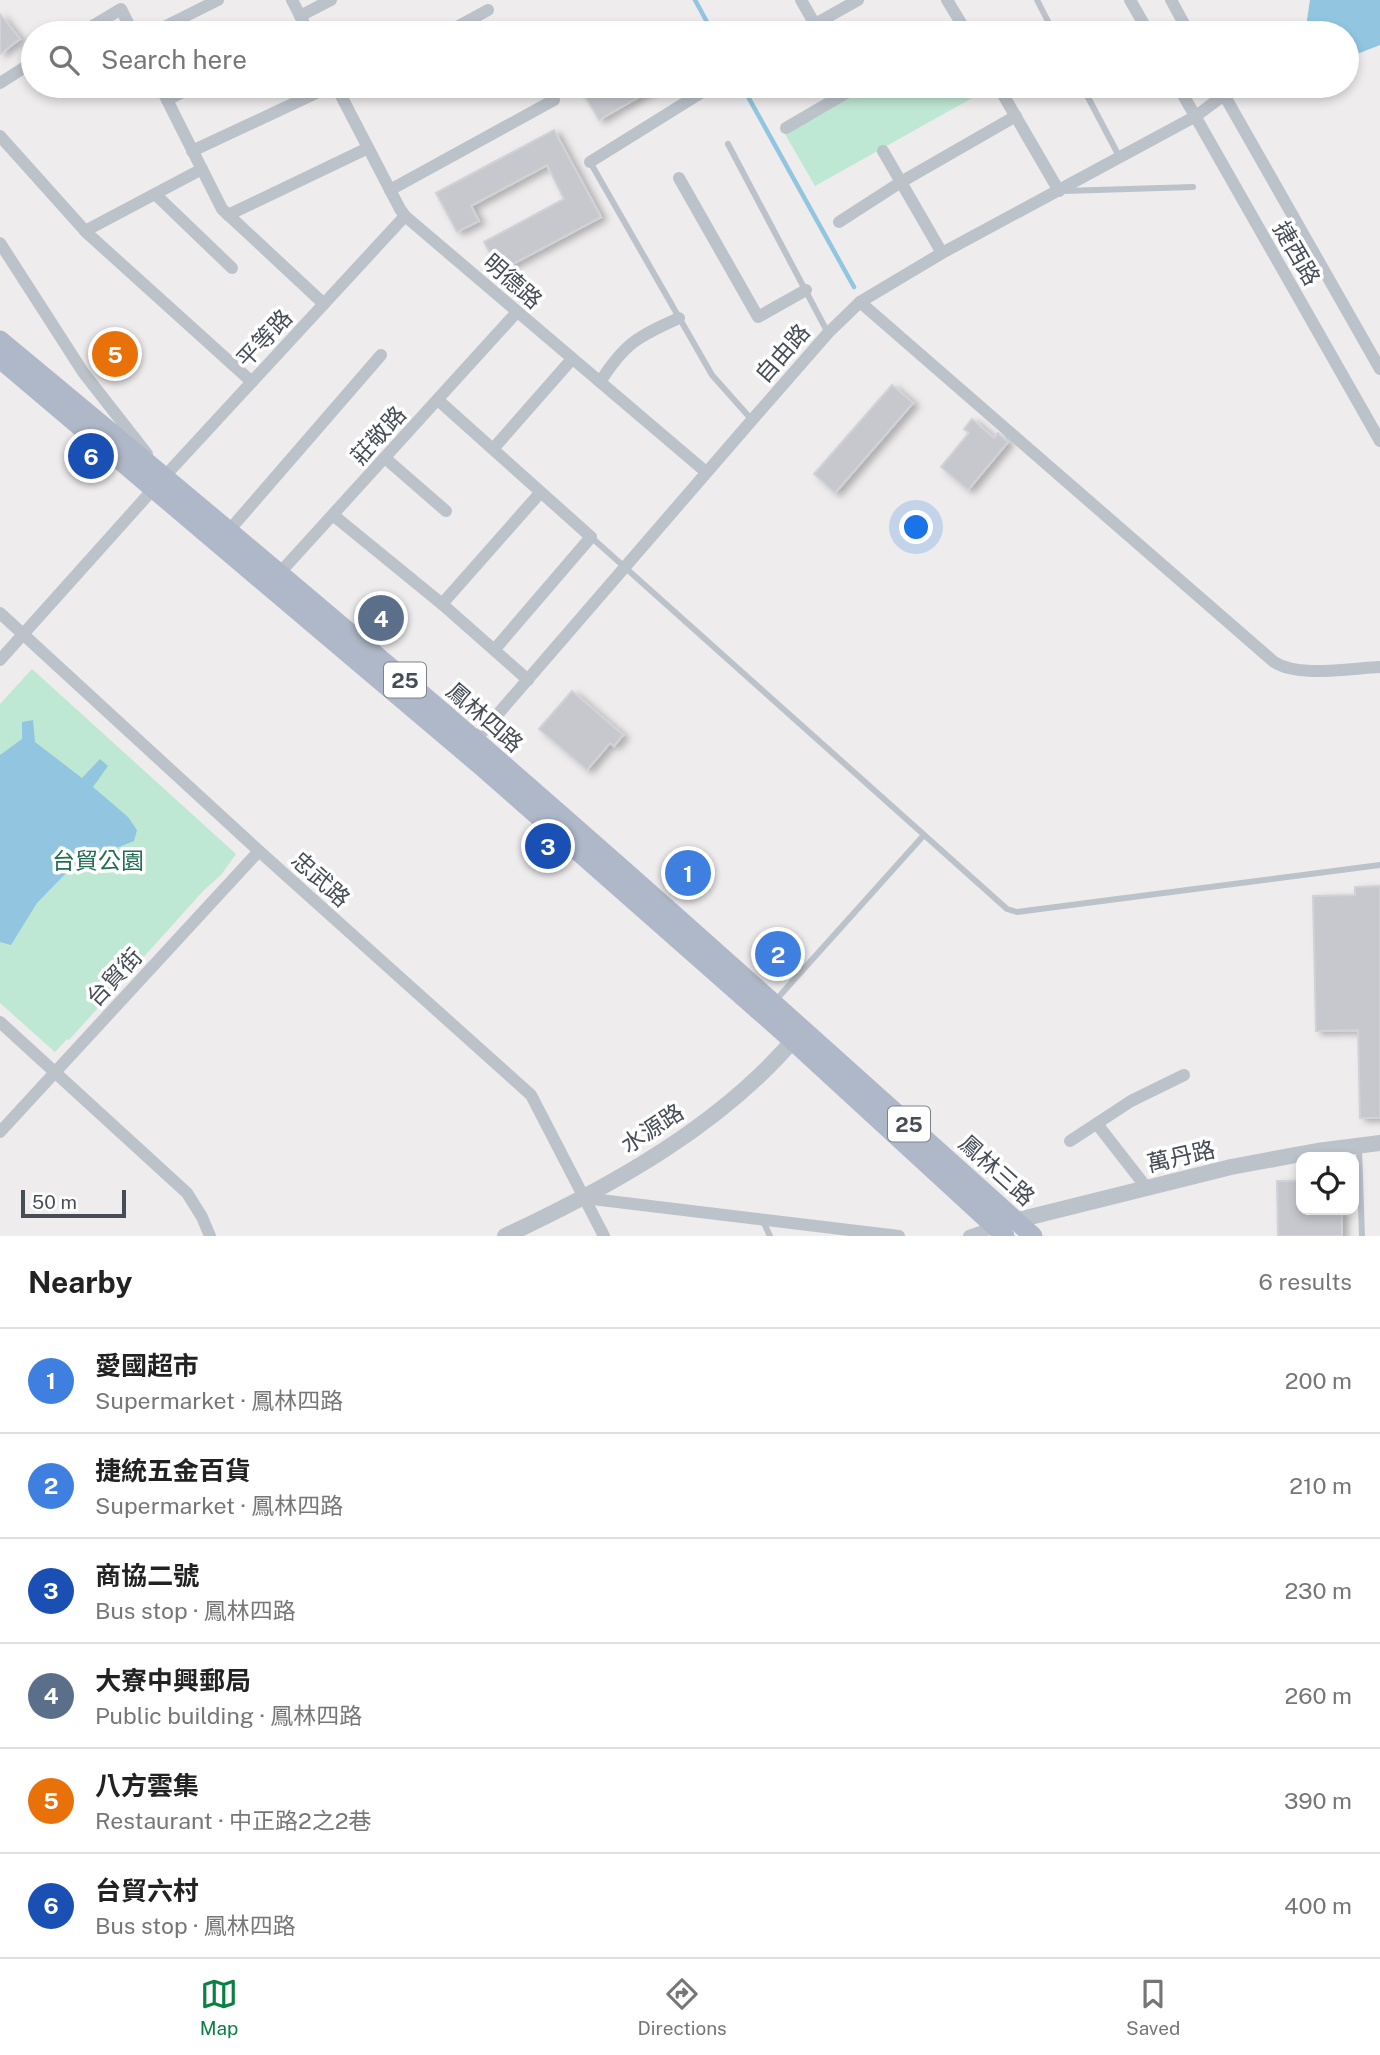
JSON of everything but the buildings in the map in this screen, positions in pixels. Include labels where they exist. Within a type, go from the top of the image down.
[{"type":"main road","name":"鳳林四路","points":[[0,340],[224,537],[774,1002],[798,1035]]},
{"type":"main road","name":"鳳林四路","points":[[0,359],[160,482]]},
{"type":"main road","name":"鳳林四路","points":[[470,747],[798,1035]]},
{"type":"main road","name":"鳳林三路","points":[[798,1035],[1005,1228],[1033,1236]]},
{"type":"street","points":[[176,21],[218,0]]},
{"type":"street","points":[[292,0],[302,21]]},
{"type":"street","points":[[300,16],[331,0]]},
{"type":"street","points":[[801,0],[813,21]]},
{"type":"street","points":[[828,21],[858,0]]},
{"type":"street","points":[[947,0],[960,21]]},
{"type":"street","points":[[1130,0],[1142,21]]},
{"type":"street","points":[[1171,0],[1182,21]]},
{"type":"street","points":[[101,21],[121,9],[127,21]]},
{"type":"street","points":[[468,21],[488,10]]},
{"type":"street","points":[[0,83],[21,70]]},
{"type":"street","points":[[171,98],[167,100],[222,209],[324,304]]},
{"type":"street","points":[[192,151],[314,98]]},
{"type":"street","name":"明德路","points":[[344,98],[405,216],[706,472]]},
{"type":"street","points":[[590,162],[693,98]]},
{"type":"street","points":[[786,128],[835,98]]},
{"type":"street","points":[[1005,98],[1059,191]]},
{"type":"street","name":"捷西路","points":[[1185,98],[1380,441]]},
{"type":"street","name":"自由路","points":[[470,747],[751,420],[828,333],[860,302],[942,253],[1196,116],[1214,98]]},
{"type":"street","name":"捷西路","points":[[1227,98],[1380,369]]},
{"type":"street","points":[[390,190],[554,100]]},
{"type":"street","points":[[839,222],[901,182],[1016,116]]},
{"type":"street","points":[[0,136],[85,231],[252,382]]},
{"type":"street","points":[[228,215],[368,148]]},
{"type":"street","points":[[883,151],[942,253]]},
{"type":"street","points":[[85,231],[202,169]]},
{"type":"street","points":[[679,178],[758,317],[806,290]]},
{"type":"street","points":[[155,194],[232,268]]},
{"type":"street","name":"平等路","points":[[0,660],[405,216]]},
{"type":"street","points":[[0,243],[83,372],[160,482]]},
{"type":"street","points":[[860,302],[1274,662],[1282,667],[1306,671],[1380,667]]},
{"type":"street","name":"莊敬路","points":[[274,579],[517,312]]},
{"type":"street","points":[[600,382],[615,358],[626,347],[641,336],[679,318]]},
{"type":"street","points":[[224,537],[381,355]]},
{"type":"street","points":[[494,449],[572,359]]},
{"type":"street","points":[[438,400],[591,537],[495,649]]},
{"type":"street","points":[[385,458],[446,511]]},
{"type":"street","points":[[442,604],[540,493]]},
{"type":"street","points":[[333,515],[442,604],[528,680]]},
{"type":"street","name":"忠武路","points":[[0,613],[259,851],[531,1095],[604,1236]]},
{"type":"street","name":"台貿街","points":[[0,1132],[259,851]]},
{"type":"street","points":[[0,1022],[187,1193],[210,1236]]},
{"type":"street","name":"水源路","points":[[505,1236],[584,1198],[695,1129],[764,1071],[798,1035]]},
{"type":"street","points":[[1070,1141],[1131,1101],[1184,1075]]},
{"type":"street","points":[[1097,1124],[1146,1187]]},
{"type":"street","name":"萬丹路","points":[[1005,1228],[1146,1187],[1243,1165],[1380,1143]]},
{"type":"street","points":[[584,1198],[899,1236]]},
{"type":"street","points":[[969,1236],[1005,1228]]},
{"type":"lane","points":[[1037,0],[1048,21]]},
{"type":"lane","points":[[1088,98],[1121,158]]},
{"type":"lane","points":[[728,144],[828,333]]},
{"type":"lane","points":[[590,162],[712,375],[751,420]]},
{"type":"lane","points":[[1059,191],[1193,187]]},
{"type":"lane","points":[[591,537],[1007,909],[1017,912],[1380,865]]},
{"type":"lane","points":[[774,1002],[924,835]]},
{"type":"lane","points":[[1359,1146],[1362,1236]]},
{"type":"lane","points":[[762,1220],[770,1236]]},
{"type":"green space","points":[[849,98],[972,98],[815,186],[785,134]]},
{"type":"green space","name":"台貿公園","points":[[32,669],[236,854],[221,875],[204,890],[69,1040],[55,1052],[0,1003],[0,704]]},
{"type":"water","points":[[1310,0],[1380,0],[1380,45],[1359,53],[1359,21],[1307,21]]},
{"type":"water","points":[[33,720],[35,742],[82,778],[100,759],[108,766],[93,787],[128,817],[137,830],[134,841],[74,865],[37,903],[11,945],[0,942],[0,755],[22,739],[22,722]]},
{"type":"waterway","points":[[695,0],[706,21]]},
{"type":"waterway","points":[[749,98],[854,287]]},
{"type":"place","name":"八方雲集","points":[[115,354]]},
{"type":"place","name":"台貿六村","points":[[91,456]]},
{"type":"place","name":"大寮中興郵局","points":[[381,618]]},
{"type":"place","name":"商協二號","points":[[548,846]]},
{"type":"place","name":"愛國超市","points":[[688,873]]},
{"type":"place","name":"捷統五金百貨","points":[[778,954]]}]
